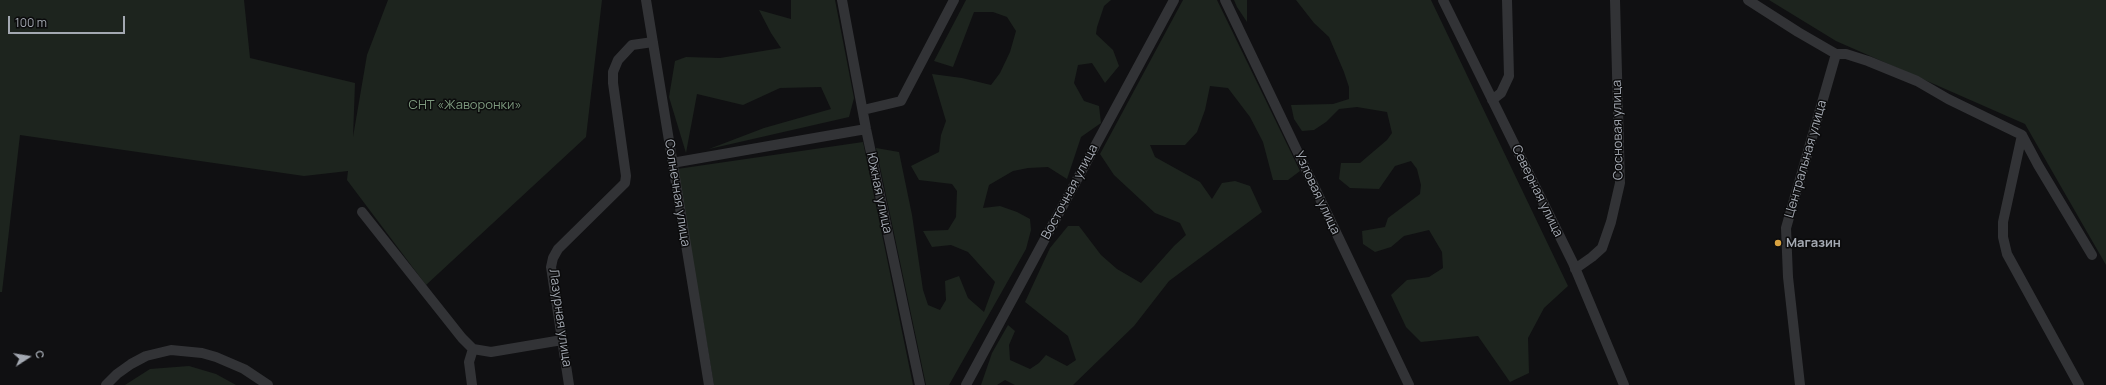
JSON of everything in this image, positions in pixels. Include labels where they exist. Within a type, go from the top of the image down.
[{"type":"street","name":"Солнечная улица","points":[[646,0],[709,385]]},
{"type":"street","name":"Южная улица","points":[[842,0],[866,129],[920,385]]},
{"type":"street","points":[[863,110],[901,101],[954,0]]},
{"type":"street","name":"Восточная улица","points":[[966,385],[1174,0]]},
{"type":"street","name":"Узловая улица","points":[[1225,0],[1409,385]]},
{"type":"street","name":"Северная улица","points":[[1443,0],[1575,269],[1624,385]]},
{"type":"street","points":[[1492,100],[1501,93],[1509,76],[1507,0]]},
{"type":"street","name":"Сосновая улица","points":[[1575,269],[1602,248],[1611,222],[1620,183],[1615,0]]},
{"type":"street","points":[[1748,0],[1836,54],[1846,54],[1868,61],[1917,81],[1948,99],[2022,135],[2038,165],[2092,255]]},
{"type":"street","name":"Лазурная улица","points":[[570,385],[551,267],[552,258],[558,249],[625,183],[626,176],[613,83],[613,72],[618,60],[632,45],[653,42]]},
{"type":"street","name":"Центральная улица","points":[[1800,385],[1788,277],[1786,228],[1836,54]]},
{"type":"street","points":[[672,163],[866,129]]},
{"type":"street","points":[[2022,135],[2003,222],[2003,237],[2007,254],[2079,385]]},
{"type":"street","points":[[362,212],[462,338],[473,349],[491,352],[562,340]]},
{"type":"street","points":[[472,385],[469,362],[473,349]]},
{"type":"street","points":[[106,385],[117,374],[131,364],[146,356],[171,350],[202,353],[216,357],[244,369],[268,385]]},
{"type":"green space","name":"СНТ «Жаворонки»","points":[[0,0],[244,0],[250,58],[355,83],[353,137],[367,55],[388,0],[602,0],[586,137],[426,285],[347,180],[348,171],[304,176],[20,135],[2,292],[0,292]]},
{"type":"green space","points":[[791,0],[835,0],[854,98],[849,117],[709,149],[764,128],[831,109],[821,87],[780,88],[743,105],[697,94],[686,153],[669,97],[675,61],[686,57],[720,58],[781,48],[759,10],[791,19]]},
{"type":"green space","points":[[966,0],[1111,0],[1104,6],[1096,34],[1113,50],[1119,66],[1105,83],[1092,63],[1078,65],[1074,83],[1084,101],[1099,106],[1101,123],[1081,137],[1067,179],[1048,167],[1028,168],[1013,171],[989,185],[983,208],[1000,206],[1017,212],[1030,219],[1031,230],[1026,249],[949,385],[926,385],[876,148],[899,152],[912,215],[923,290],[928,305],[940,310],[946,300],[945,281],[959,276],[968,298],[984,312],[995,282],[968,252],[951,245],[932,247],[923,231],[948,230],[956,217],[957,191],[952,184],[919,180],[911,166],[939,152],[941,135],[946,121],[932,74],[962,78],[991,85],[1000,73],[1010,52],[1016,31],[1007,17],[993,12],[974,12],[953,67],[934,61]]},
{"type":"green space","points":[[1183,0],[1217,0],[1300,171],[1288,180],[1273,180],[1263,142],[1250,117],[1228,88],[1210,86],[1205,110],[1197,132],[1185,145],[1150,145],[1155,157],[1200,182],[1212,199],[1222,183],[1235,181],[1250,186],[1262,212],[1169,281],[1134,326],[1073,385],[1015,385],[1005,380],[997,385],[981,385],[992,353],[1008,325],[1015,331],[1009,345],[1010,360],[1030,369],[1039,363],[1046,355],[1067,366],[1076,360],[1068,336],[1025,302],[1050,248],[1068,226],[1079,226],[1101,255],[1117,269],[1141,283],[1174,246],[1186,235],[1180,223],[1155,213],[1114,175],[1100,154]]},
{"type":"green space","points":[[1234,0],[1247,0],[1247,22],[1237,7]]},
{"type":"green space","points":[[1296,0],[1431,0],[1568,286],[1544,308],[1528,338],[1529,373],[1510,382],[1478,336],[1421,342],[1406,327],[1391,295],[1407,280],[1429,277],[1443,268],[1442,252],[1429,230],[1404,236],[1391,247],[1375,252],[1363,244],[1362,231],[1385,227],[1388,218],[1420,194],[1421,185],[1417,169],[1411,161],[1395,166],[1379,189],[1350,188],[1339,179],[1341,163],[1360,163],[1387,140],[1392,133],[1387,112],[1357,107],[1339,109],[1326,122],[1314,130],[1302,131],[1294,119],[1291,105],[1333,104],[1349,99],[1349,87],[1329,37],[1314,23]]},
{"type":"green space","points":[[1769,0],[2106,0],[2106,265],[2025,124],[1836,41]]},
{"type":"green space","points":[[863,142],[913,385],[714,385],[677,169]]},
{"type":"green space","points":[[189,366],[216,374],[236,385],[125,385],[150,369]]},
{"type":"place","name":"Магазин","points":[[1778,243]]}]
